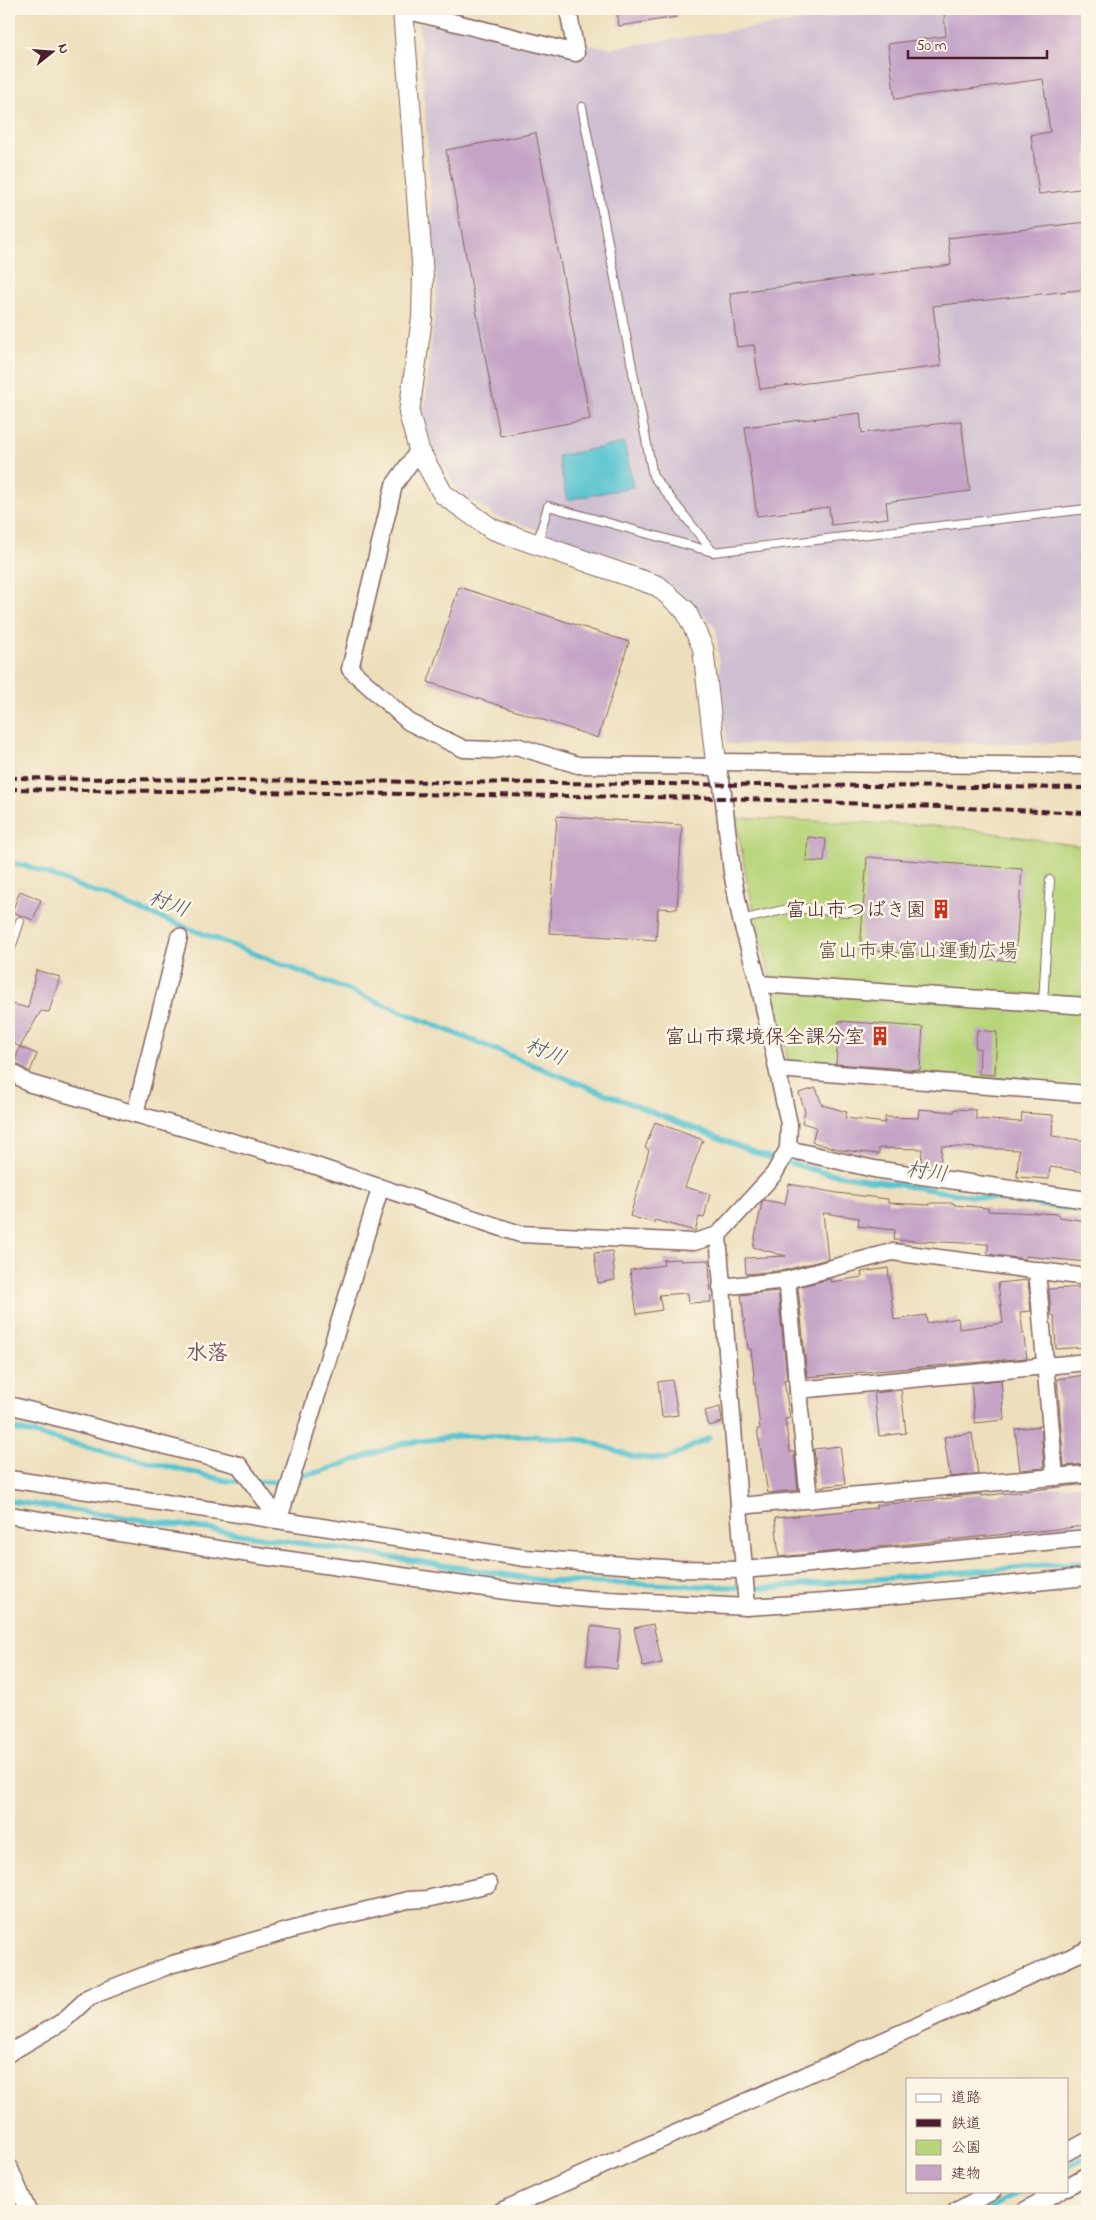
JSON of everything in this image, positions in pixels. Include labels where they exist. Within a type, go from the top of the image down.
[{"type":"street","points":[[9,1070],[28,1083],[316,1166],[520,1234],[694,1242],[718,1235],[775,1172],[787,1150],[789,1124],[759,984],[741,920],[732,872],[704,648],[686,611],[658,586],[492,529],[443,494],[419,450],[409,412],[422,318],[423,276],[402,9],[576,53],[568,9]]},
{"type":"street","points":[[419,450],[394,485],[350,669],[409,722],[464,749],[493,750],[516,746],[578,765],[1087,766]]},
{"type":"street","points":[[135,1114],[179,937]]},
{"type":"street","points":[[759,984],[1087,1006]]},
{"type":"street","points":[[778,1069],[1087,1094]]},
{"type":"street","points":[[787,1150],[874,1169],[1087,1200]]},
{"type":"street","points":[[278,1520],[380,1188]]},
{"type":"street","points":[[718,1235],[747,1607]]},
{"type":"street","points":[[721,1286],[787,1280],[892,1252],[1087,1277]]},
{"type":"street","points":[[1037,1270],[1056,1477]]},
{"type":"street","points":[[787,1280],[809,1500]]},
{"type":"street","points":[[798,1390],[1087,1362]]},
{"type":"street","points":[[9,1405],[239,1465],[278,1520]]},
{"type":"street","points":[[740,1506],[1087,1474]]},
{"type":"street","points":[[9,1479],[525,1558],[678,1569],[744,1570],[1087,1538]]},
{"type":"street","points":[[9,1515],[262,1556],[513,1592],[607,1600],[747,1607],[826,1602],[1087,1577]]},
{"type":"street","points":[[9,2053],[62,2022],[89,1997],[173,1964],[326,1920],[408,1900],[427,1900],[489,1884]]},
{"type":"street","points":[[501,2211],[1087,1950]]},
{"type":"street","points":[[1068,2151],[1087,2141]]},
{"type":"street","points":[[9,2167],[28,2211]]},
{"type":"street","points":[[1068,2186],[1087,2175]]},
{"type":"street","points":[[956,2211],[991,2192]]},
{"type":"street","points":[[1024,2211],[1057,2192]]},
{"type":"lane","points":[[582,107],[653,476],[713,552]]},
{"type":"lane","points":[[536,544],[548,506],[713,552],[1087,509]]},
{"type":"lane","points":[[1043,1003],[1050,880]]},
{"type":"lane","points":[[741,920],[792,908],[850,912]]},
{"type":"lane","points":[[9,954],[20,920]]},
{"type":"shaded area","points":[[883,9],[1087,9],[1087,743],[727,744],[716,628],[674,587],[635,563],[496,516],[460,493],[433,449],[424,420],[437,284],[419,23],[611,48]]},
{"type":"green space","name":"富山市東富山運動広場","points":[[736,818],[922,825],[966,829],[1087,847],[1087,1089],[789,1065],[747,881]]},
{"type":"water","points":[[624,443],[633,487],[567,500],[558,456]]},
{"type":"building","points":[[617,9],[676,9],[677,17],[619,26]]},
{"type":"building","points":[[985,9],[1087,9],[1087,188],[1039,194],[1031,135],[1050,132],[1043,79],[895,99],[888,44],[946,36],[944,14]]},
{"type":"building","points":[[536,133],[590,419],[500,436],[446,150]]},
{"type":"building","points":[[1087,222],[1087,289],[933,306],[941,366],[760,389],[754,345],[737,347],[730,293],[951,265],[948,238]]},
{"type":"building","points":[[860,413],[862,433],[961,421],[970,491],[886,502],[888,518],[831,525],[829,507],[757,516],[745,427]]},
{"type":"building","points":[[459,587],[629,642],[598,738],[428,682]]},
{"type":"building","points":[[557,816],[682,825],[677,909],[658,908],[656,940],[549,933]]},
{"type":"building","points":[[808,837],[826,839],[824,862],[806,861]]},
{"type":"building","name":"富山市つばき園","points":[[867,857],[1022,869],[1015,961],[860,950]]},
{"type":"building","points":[[20,891],[41,900],[33,920],[12,912]]},
{"type":"building","points":[[36,970],[60,977],[49,1012],[41,1011],[20,1047],[9,1041],[9,1003],[28,1008]]},
{"type":"building","name":"富山市環境保全課分室","points":[[839,1021],[923,1027],[920,1070],[836,1064]]},
{"type":"building","points":[[977,1030],[997,1032],[995,1075],[979,1074],[980,1048],[975,1048]]},
{"type":"building","points":[[20,1047],[37,1054],[30,1072],[14,1062]]},
{"type":"building","points":[[816,1088],[822,1105],[847,1112],[845,1118],[885,1123],[885,1117],[918,1118],[919,1109],[954,1112],[954,1109],[976,1110],[976,1119],[1021,1122],[1022,1113],[1053,1115],[1052,1136],[1087,1141],[1085,1172],[1050,1167],[1049,1179],[1017,1177],[1019,1150],[942,1146],[940,1165],[921,1163],[922,1149],[879,1148],[879,1154],[841,1150],[812,1142],[816,1127],[802,1123],[805,1111],[799,1093]]},
{"type":"building","points":[[655,1122],[703,1140],[685,1187],[710,1194],[704,1218],[699,1217],[695,1231],[630,1216],[649,1150],[645,1148]]},
{"type":"building","points":[[789,1184],[837,1193],[888,1199],[888,1203],[930,1205],[930,1203],[954,1203],[954,1205],[988,1208],[988,1211],[1059,1214],[1059,1217],[1087,1221],[1087,1262],[1025,1256],[1025,1259],[994,1255],[988,1253],[988,1244],[894,1240],[895,1230],[858,1226],[859,1218],[823,1213],[828,1259],[785,1270],[746,1274],[745,1258],[786,1256],[753,1247],[762,1202],[764,1200],[785,1204]]},
{"type":"building","points":[[612,1251],[615,1280],[598,1283],[594,1253]]},
{"type":"building","points":[[680,1259],[680,1261],[709,1260],[711,1302],[689,1303],[688,1293],[659,1295],[662,1310],[637,1314],[630,1270],[664,1265],[663,1260]]},
{"type":"building","points":[[888,1268],[894,1320],[926,1315],[927,1323],[958,1318],[959,1329],[1003,1323],[998,1283],[1028,1280],[1031,1311],[1020,1312],[1027,1358],[807,1377],[798,1287],[830,1279],[831,1282],[862,1277],[861,1272]]},
{"type":"building","points":[[1087,1287],[1087,1347],[1056,1349],[1054,1315],[1051,1315],[1049,1289]]},
{"type":"building","points":[[778,1291],[787,1380],[784,1381],[790,1418],[785,1419],[790,1452],[794,1452],[798,1490],[768,1493],[757,1429],[760,1429],[751,1349],[748,1349],[741,1295]]},
{"type":"building","points":[[1085,1375],[1087,1395],[1087,1464],[1064,1466],[1057,1379]]},
{"type":"building","points":[[672,1380],[678,1415],[662,1417],[658,1382]]},
{"type":"building","points":[[1001,1380],[1004,1420],[975,1423],[971,1383]]},
{"type":"building","points":[[901,1390],[906,1433],[879,1436],[874,1393]]},
{"type":"building","points":[[720,1407],[722,1422],[709,1426],[705,1411]]},
{"type":"building","points":[[1041,1426],[1044,1468],[1020,1470],[1015,1429]]},
{"type":"building","points":[[972,1433],[978,1474],[950,1477],[944,1437]]},
{"type":"building","points":[[840,1446],[845,1484],[818,1487],[814,1449]]},
{"type":"building","points":[[1087,1484],[1087,1526],[779,1557],[775,1518],[876,1508],[876,1505]]},
{"type":"building","points":[[653,1624],[662,1663],[643,1667],[634,1628]]},
{"type":"building","points":[[591,1626],[621,1630],[617,1669],[586,1665]]},
{"type":"waterway","name":"村川","points":[[9,863],[27,866],[343,988],[764,1156],[821,1172],[957,1194],[1087,1211]]},
{"type":"waterway","points":[[9,1428],[228,1481],[277,1482],[323,1471],[401,1444],[458,1436],[534,1436],[585,1440],[634,1457],[667,1459],[709,1438]]},
{"type":"waterway","points":[[9,1501],[546,1581],[765,1588],[1087,1562]]},
{"type":"waterway","points":[[1068,2166],[1087,2156]]},
{"type":"waterway","points":[[984,2211],[1020,2192]]},
{"type":"railway","points":[[9,778],[1087,788]]},
{"type":"railway","points":[[9,789],[722,798],[1087,813]]},
{"type":"place","name":"富山市つばき園","points":[[941,909]]},
{"type":"place","name":"富山市環境保全課分室","points":[[880,1036]]},
{"type":"district","name":"水落","points":[[207,1352]]}]
